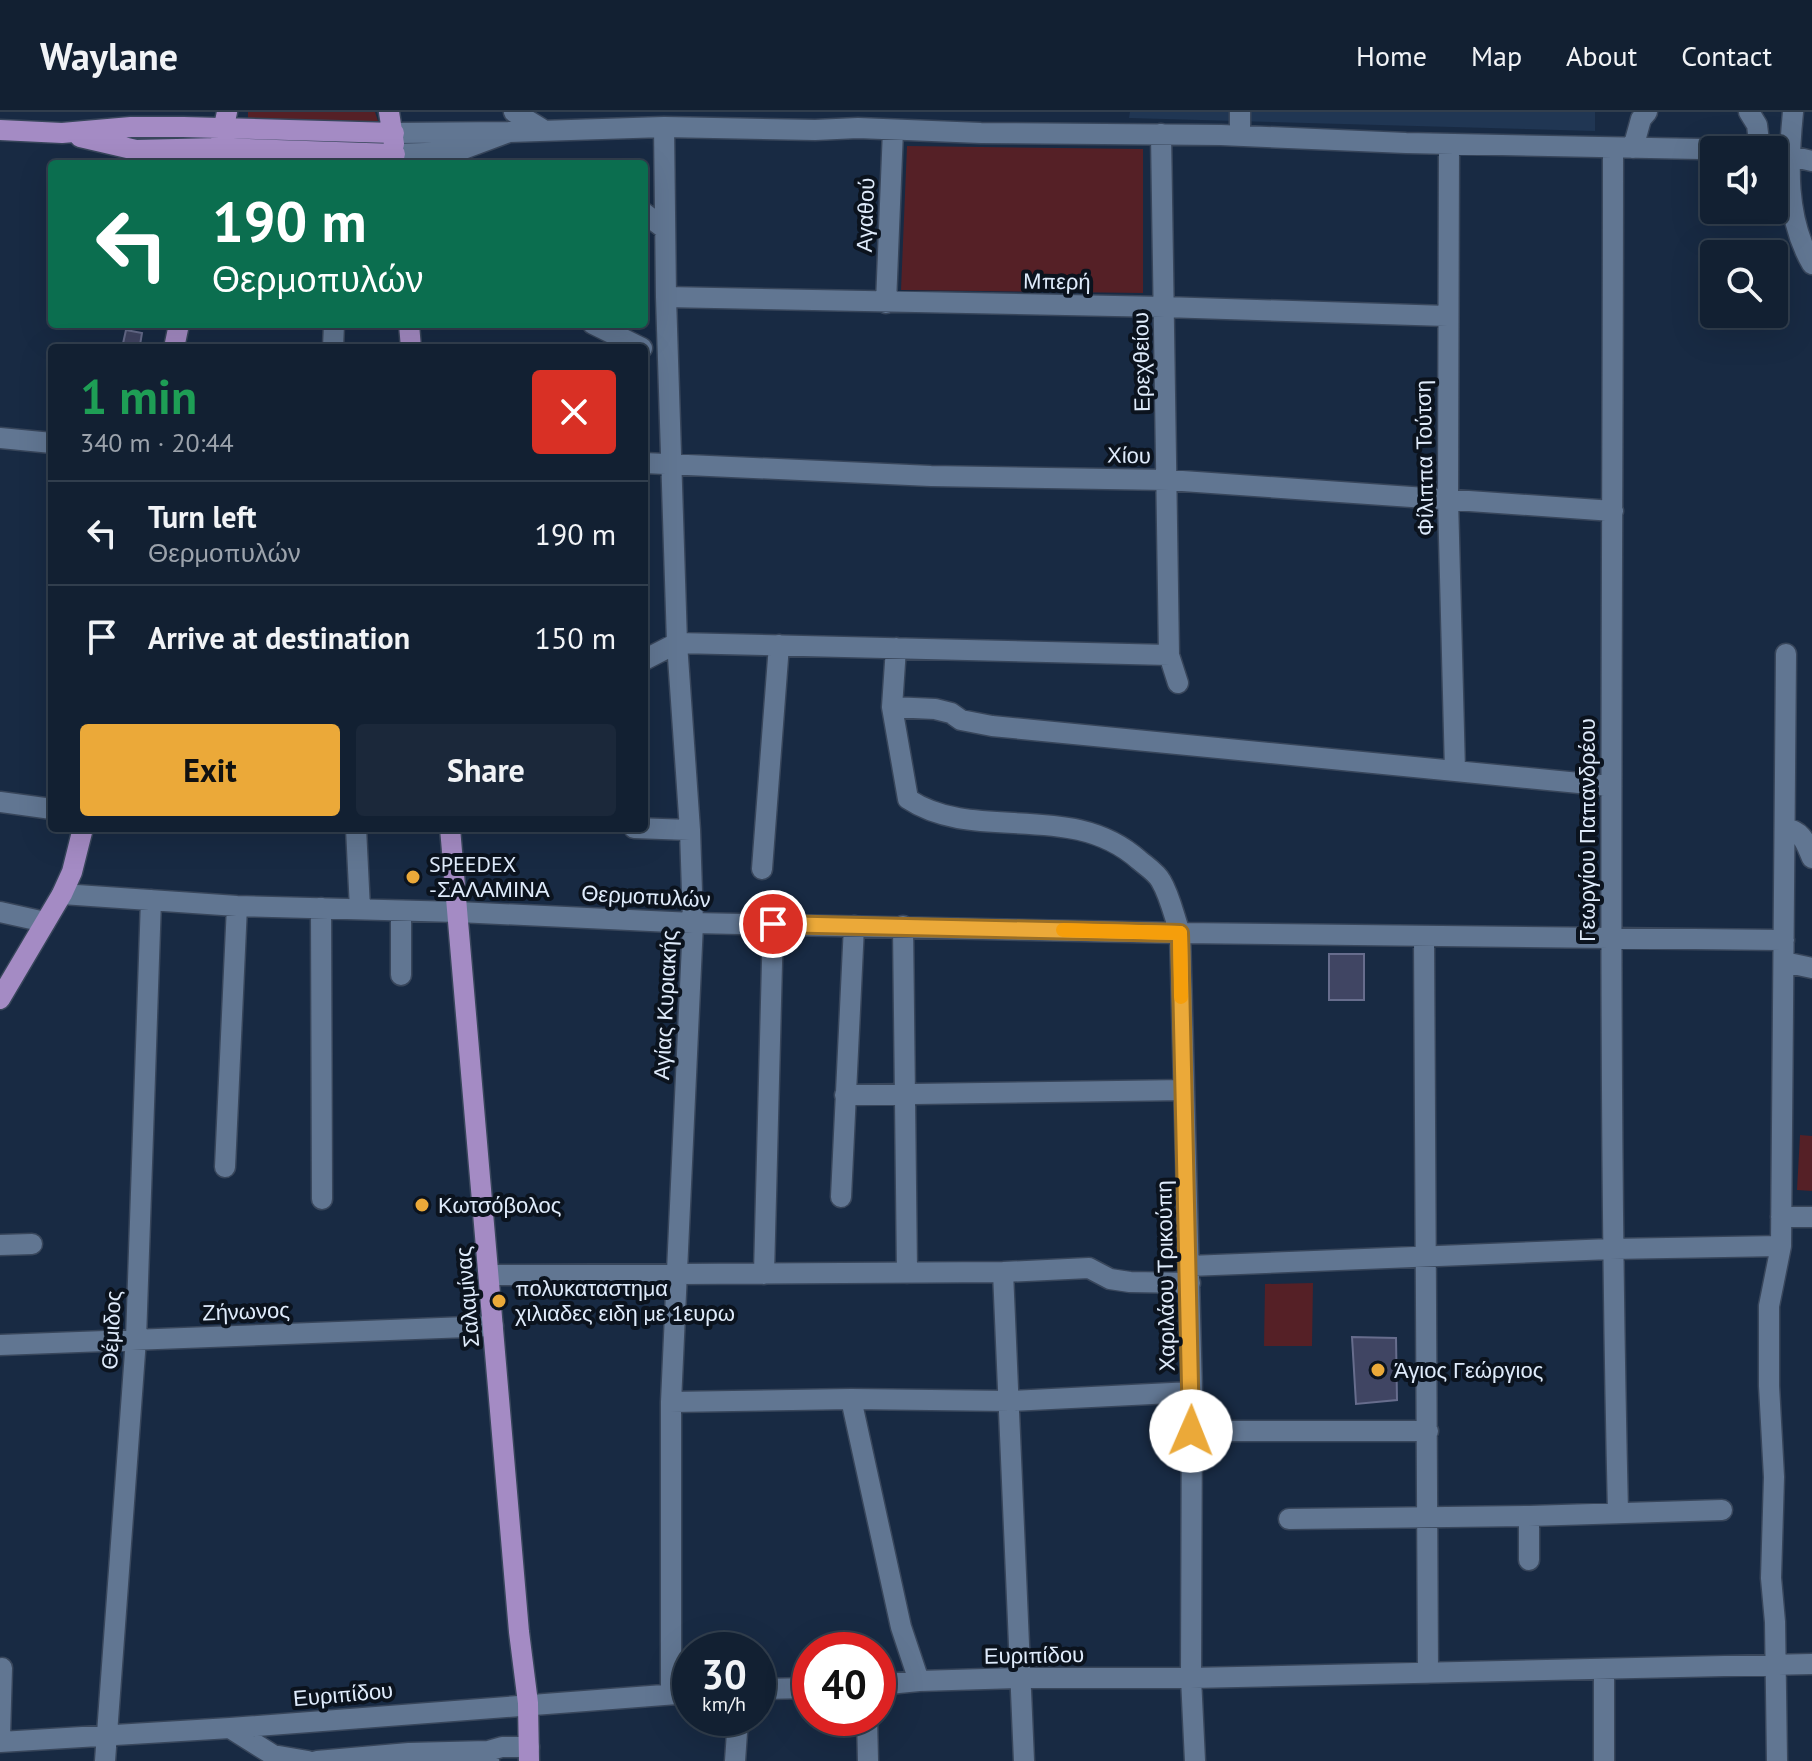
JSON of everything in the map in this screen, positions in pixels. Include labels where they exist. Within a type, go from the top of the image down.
[{"type":"main road","points":[[0,130],[62,133],[131,127],[221,138],[395,150],[389,112]]},
{"type":"main road","points":[[1,995],[62,894],[72,872],[82,832]]},
{"type":"main road","name":"Σαλαμίνας","points":[[450,832],[519,1632],[528,1703],[529,1754]]},
{"type":"street","points":[[1240,112],[1240,136]]},
{"type":"street","points":[[1623,148],[1647,112]]},
{"type":"street","points":[[1749,112],[1757,125],[1758,136]]},
{"type":"street","points":[[1786,136],[1793,112]]},
{"type":"street","points":[[395,150],[455,152],[511,122],[542,129],[581,120],[815,130],[859,120],[893,130],[1700,149]]},
{"type":"street","name":"Αγίας Κυριακής","points":[[656,122],[665,229],[677,643],[693,923],[671,1402],[679,1632]]},
{"type":"street","name":"Αγαθού","points":[[886,303],[893,130]]},
{"type":"street","name":"Ερεχθείου","points":[[1161,134],[1169,655],[1178,683]]},
{"type":"street","name":"Φίλιππα Τούτση","points":[[1449,144],[1448,499],[1455,771]]},
{"type":"street","name":"Γεωργίου Παπανδρέου","points":[[1618,1512],[1611,1249],[1610,786],[1613,511],[1623,148]]},
{"type":"street","points":[[1788,156],[1812,161]]},
{"type":"street","points":[[1788,188],[1811,259]]},
{"type":"street","points":[[648,216],[665,229]]},
{"type":"street","name":"Μπερή","points":[[666,297],[1447,316]]},
{"type":"street","points":[[601,328],[631,344]]},
{"type":"street","points":[[648,358],[669,379]]},
{"type":"street","points":[[0,438],[48,443]]},
{"type":"street","name":"Χίου","points":[[648,463],[931,476],[1168,480],[1613,511]]},
{"type":"street","points":[[648,658],[677,643],[1169,655]]},
{"type":"street","points":[[762,869],[779,645]]},
{"type":"street","points":[[896,648],[892,707],[935,709],[951,713],[961,720],[992,726],[1610,786]]},
{"type":"street","points":[[1777,1761],[1771,1578],[1774,1477],[1769,1306],[1781,1246],[1786,654]]},
{"type":"street","name":"Χαριλάου Τρικούπη","points":[[892,707],[908,799],[939,816],[1066,826],[1123,846],[1160,879],[1180,933],[1190,1274],[1191,1678],[1195,1761]]},
{"type":"street","points":[[0,802],[48,808]]},
{"type":"street","points":[[648,828],[690,830]]},
{"type":"street","points":[[1785,828],[1799,831],[1812,858]]},
{"type":"street","points":[[356,832],[360,909]]},
{"type":"street","name":"Θερμοπυλών","points":[[62,894],[237,906],[693,923],[1180,933],[1784,940]]},
{"type":"street","name":"Θέμιδος","points":[[105,1761],[136,1339],[151,900]]},
{"type":"street","points":[[225,1167],[237,906]]},
{"type":"street","points":[[321,908],[322,1199]]},
{"type":"street","points":[[0,912],[45,922]]},
{"type":"street","points":[[401,912],[401,975]]},
{"type":"street","points":[[764,1274],[773,924]]},
{"type":"street","points":[[841,1197],[854,926]]},
{"type":"street","points":[[903,926],[907,1273]]},
{"type":"street","points":[[1424,936],[1428,1673]]},
{"type":"street","points":[[1784,962],[1812,968]]},
{"type":"street","points":[[845,1095],[1184,1090]]},
{"type":"street","points":[[1781,1217],[1812,1217]]},
{"type":"street","points":[[0,1245],[32,1244]]},
{"type":"street","points":[[489,1275],[1003,1272],[1089,1268],[1110,1279],[1130,1282],[1190,1274],[1427,1257],[1781,1246]]},
{"type":"street","points":[[1003,1272],[1024,1761]]},
{"type":"street","name":"Ζήνωνος","points":[[0,1345],[493,1326]]},
{"type":"street","points":[[671,1402],[851,1399],[1010,1401],[1192,1392]]},
{"type":"street","points":[[851,1399],[901,1627],[919,1681]]},
{"type":"street","points":[[1191,1431],[1428,1431]]},
{"type":"street","points":[[1289,1519],[1722,1510]]},
{"type":"street","points":[[1529,1516],[1529,1560]]},
{"type":"street","name":"Ευριπίδου","points":[[896,1683],[1022,1678],[1191,1678],[1812,1664]]},
{"type":"street","points":[[0,1736],[2,1668]]},
{"type":"street","points":[[1604,1670],[1604,1761]]},
{"type":"street","name":"Ευριπίδου","points":[[0,1742],[230,1728],[672,1694]]},
{"type":"street","points":[[230,1728],[273,1755],[308,1761]]},
{"type":"street","points":[[735,1761],[737,1736]]},
{"type":"street","points":[[867,1736],[868,1761]]},
{"type":"street","points":[[317,1761],[409,1753],[489,1756],[502,1747],[529,1754]]},
{"type":"shaded area","points":[[248,112],[375,112],[378,121],[375,128],[248,123]]},
{"type":"shaded area","points":[[1130,112],[1595,112],[1595,131],[1129,118]]},
{"type":"shaded area","points":[[907,146],[1143,149],[1143,293],[901,290]]},
{"type":"shaded area","points":[[1800,1135],[1812,1136],[1812,1191],[1797,1190]]},
{"type":"shaded area","points":[[1313,1283],[1312,1346],[1264,1346],[1265,1284]]},
{"type":"building","points":[[126,330],[142,333],[140,344],[123,344]]},
{"type":"building","points":[[1329,954],[1364,954],[1364,1000],[1329,1000]]},
{"type":"building","points":[[1352,1337],[1396,1338],[1397,1400],[1356,1404]]},
{"type":"slow traffic","points":[[1063,930],[1180,933],[1181,997]]},
{"type":"place","name":"SPEEDEX -ΣΑΛΑΜΙΝΑ","points":[[413,877]]},
{"type":"place","name":"Κωτσόβολος","points":[[422,1205]]},
{"type":"place","name":"πολυκαταστημα χιλιαδες ειδη με 1ευρω","points":[[499,1301]]},
{"type":"place","name":"Άγιος Γεώργιος","points":[[1378,1370]]},
{"type":"route","points":[[773,924],[1180,933],[1191,1431]]}]
